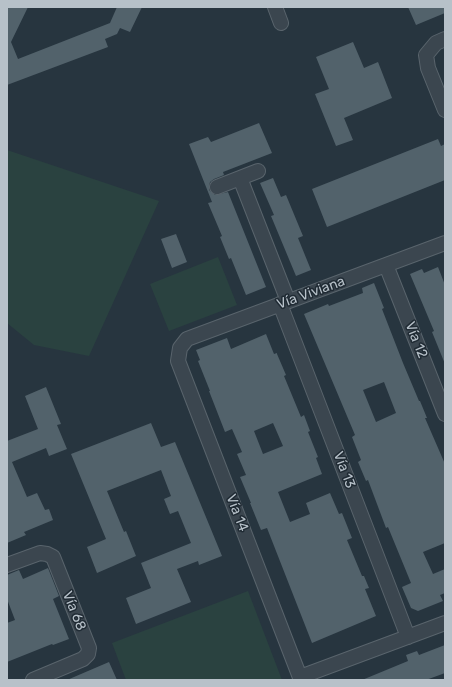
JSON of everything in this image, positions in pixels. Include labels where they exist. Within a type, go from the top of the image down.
[{"type":"street","points":[[275,7],[281,23]]},
{"type":"street","points":[[445,40],[436,43],[426,55],[428,68],[445,110]]},
{"type":"street","points":[[217,187],[258,171]]},
{"type":"street","name":"Vía 13","points":[[240,178],[284,303],[408,637]]},
{"type":"street","name":"Vía Viviana","points":[[180,348],[187,338],[445,243]]},
{"type":"street","name":"Vía 12","points":[[386,265],[445,414]]},
{"type":"street","name":"Vía 14","points":[[180,348],[178,361],[301,678]]},
{"type":"street","name":"Vía 68","points":[[7,565],[40,553],[53,557],[89,648],[88,654],[83,659],[33,680]]},
{"type":"street","points":[[301,678],[445,623]]},
{"type":"green space","points":[[7,150],[159,201],[89,356],[34,345],[7,323]]},
{"type":"green space","points":[[218,257],[237,305],[169,331],[150,284]]},
{"type":"green space","points":[[248,591],[282,680],[126,680],[112,643]]},
{"type":"building","points":[[7,7],[28,7],[11,42],[18,59],[110,23],[117,7],[142,7],[130,32],[120,28],[117,34],[105,39],[108,47],[7,85]]},
{"type":"building","points":[[408,7],[445,7],[445,13],[416,25]]},
{"type":"building","points":[[353,42],[364,68],[378,62],[392,98],[344,118],[353,140],[336,146],[315,94],[329,89],[316,57]]},
{"type":"building","points":[[259,123],[272,153],[223,172],[224,175],[214,179],[210,182],[209,186],[209,190],[215,195],[228,192],[266,287],[246,295],[231,258],[229,259],[220,237],[222,236],[208,203],[212,202],[189,144],[208,137],[211,142]]},
{"type":"building","points":[[438,139],[441,146],[445,144],[445,180],[327,227],[312,189]]},
{"type":"building","points":[[273,178],[281,197],[286,195],[303,236],[298,238],[311,270],[296,276],[271,216],[274,215],[260,183]]},
{"type":"building","points":[[176,234],[187,262],[172,268],[161,239]]},
{"type":"building","points":[[438,267],[445,285],[445,364],[432,332],[434,331],[410,274],[422,269],[424,273]]},
{"type":"building","points":[[374,283],[384,308],[382,309],[403,363],[445,464],[445,543],[423,552],[433,574],[445,569],[445,593],[440,595],[443,601],[418,611],[411,608],[402,587],[411,583],[388,527],[386,528],[368,480],[366,481],[358,462],[361,460],[352,437],[355,435],[304,314],[328,304],[329,306],[363,293],[362,288]],"holes":[[[384,382],[396,413],[376,422],[363,390]]]},
{"type":"building","points":[[266,334],[274,354],[277,353],[286,375],[284,376],[301,417],[304,415],[310,431],[308,432],[318,457],[316,458],[322,474],[278,492],[290,522],[310,514],[306,503],[330,493],[339,514],[342,513],[352,538],[347,540],[362,576],[364,576],[369,588],[365,589],[376,616],[312,643],[267,528],[261,530],[250,503],[240,477],[246,475],[237,454],[242,452],[232,429],[225,432],[198,361],[200,360],[196,350],[227,338],[231,349]],"holes":[[[273,423],[283,446],[263,454],[254,431]]]},
{"type":"building","points":[[46,387],[61,424],[57,425],[67,449],[49,456],[46,448],[12,462],[27,497],[37,493],[45,510],[49,509],[53,520],[24,532],[26,535],[7,543],[7,441],[38,429],[25,396]]},
{"type":"building","points":[[151,423],[161,447],[175,442],[222,556],[199,565],[198,561],[177,569],[191,602],[136,624],[126,598],[151,588],[141,563],[191,543],[178,511],[170,514],[164,499],[171,496],[161,470],[107,491],[136,556],[97,573],[87,547],[106,539],[71,454]]},
{"type":"building","points":[[48,568],[59,596],[53,599],[69,639],[53,645],[52,644],[7,662],[7,623],[15,620],[7,599],[7,575],[19,570],[23,579]]},
{"type":"building","points":[[445,645],[445,673],[426,680],[362,680],[408,661],[406,655],[417,651],[419,655]]},
{"type":"building","points":[[109,662],[117,680],[67,680]]}]
